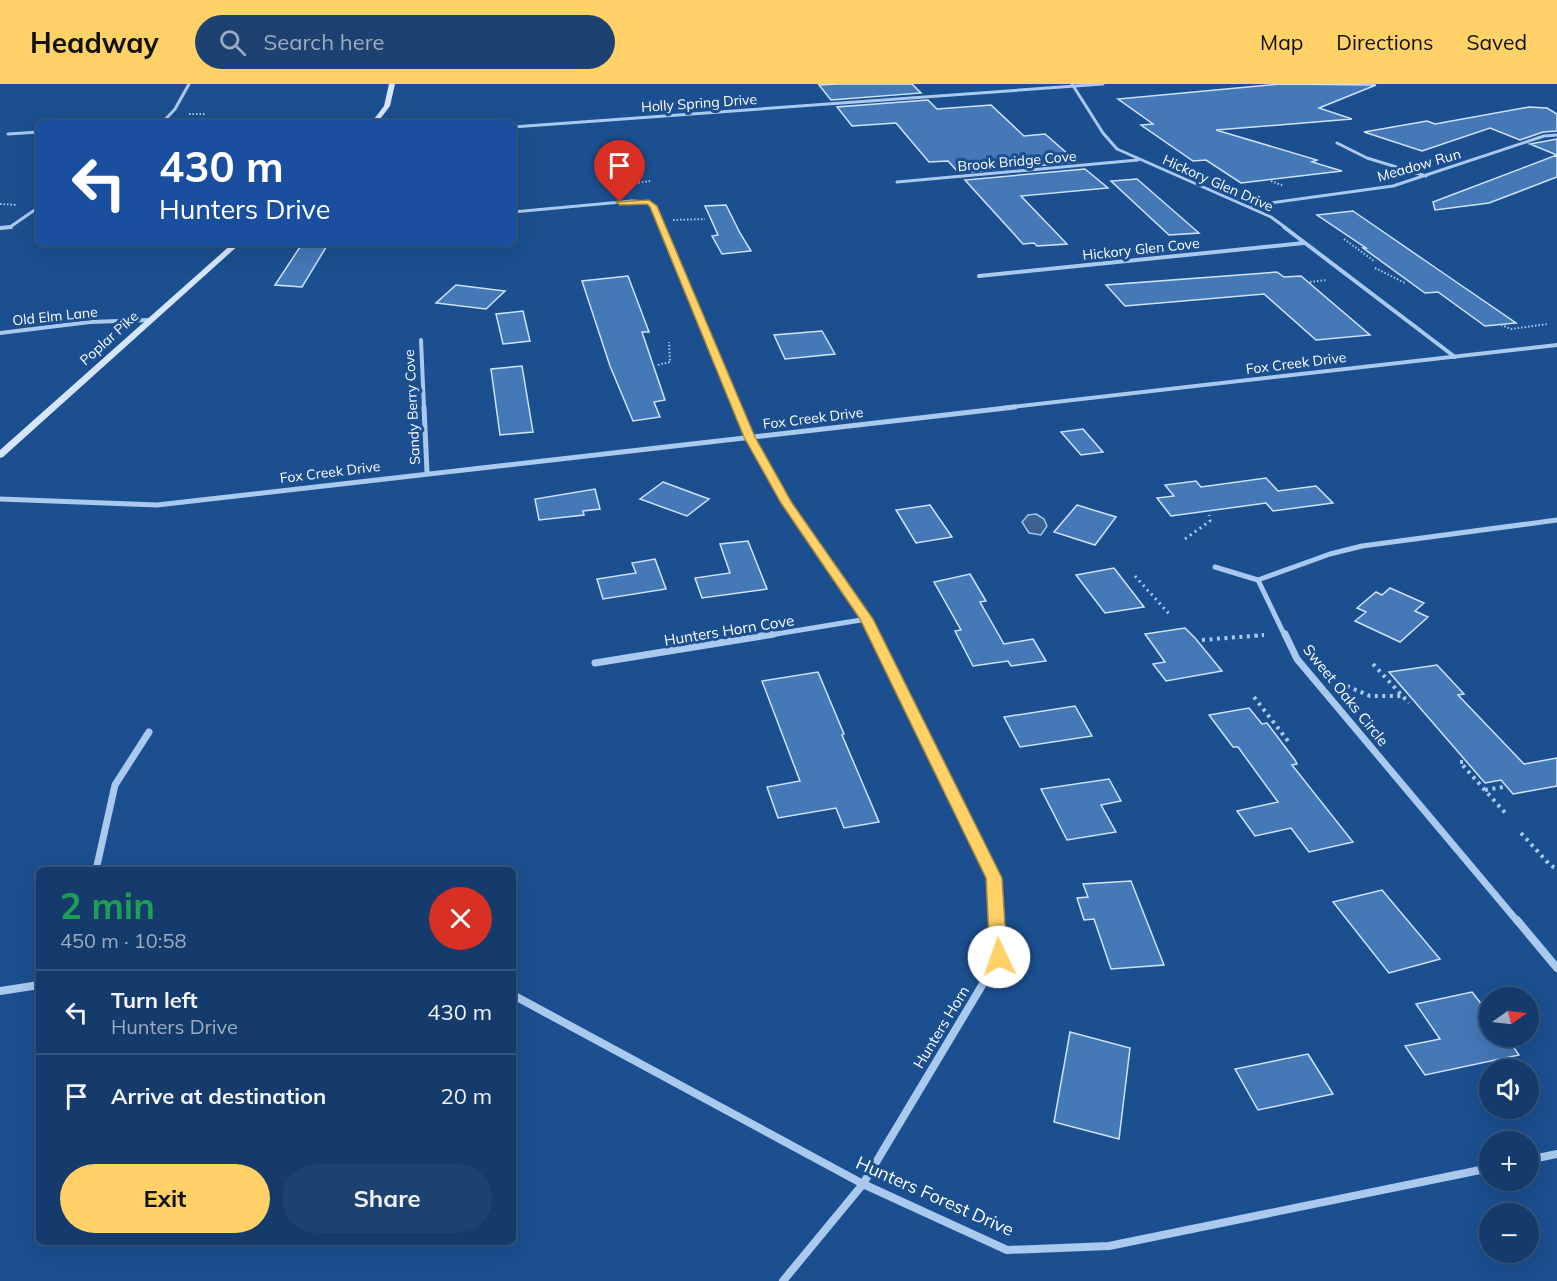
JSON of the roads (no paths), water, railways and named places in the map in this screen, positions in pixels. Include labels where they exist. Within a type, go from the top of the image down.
[{"type":"main road","points":[[376,120],[387,106],[392,84]]},
{"type":"main road","name":"Poplar Pike","points":[[0,455],[234,246]]},
{"type":"street","points":[[165,120],[175,109],[189,84]]},
{"type":"street","name":"Holly Spring Drive","points":[[516,127],[1103,84]]},
{"type":"street","name":"Hickory Glen Drive","points":[[1073,85],[1077,95],[1107,140],[1117,149],[1271,217],[1455,357]]},
{"type":"street","points":[[8,134],[36,132]]},
{"type":"street","name":"Meadow Run","points":[[1248,206],[1394,186],[1427,177],[1544,136],[1557,135]]},
{"type":"street","points":[[1337,143],[1366,158],[1427,177]]},
{"type":"street","name":"Brook Bridge Cove","points":[[897,182],[1138,160]]},
{"type":"street","name":"Hunters Horn","points":[[516,212],[632,201],[649,202],[653,206],[750,437],[786,503],[867,619],[994,878],[999,957],[863,1184],[783,1281]]},
{"type":"street","points":[[0,228],[10,227],[36,209]]},
{"type":"street","name":"Hickory Glen Cove","points":[[979,276],[1305,243]]},
{"type":"street","name":"Old Elm Lane","points":[[0,333],[90,322],[149,320]]},
{"type":"street","name":"Sandy Berry Cove","points":[[421,340],[427,472]]},
{"type":"street","name":"Fox Creek Drive","points":[[0,499],[157,505],[427,472],[1557,345]]},
{"type":"street","points":[[1215,567],[1258,580],[1330,554],[1362,546],[1557,520]]},
{"type":"street","name":"Sweet Oaks Circle","points":[[1258,580],[1297,659],[1557,969]]},
{"type":"street","name":"Hunters Horn Cove","points":[[595,663],[867,619]]},
{"type":"street","points":[[97,867],[115,785],[149,732]]},
{"type":"street","points":[[0,991],[36,985]]},
{"type":"street","name":"Hunters Forest Drive","points":[[516,996],[863,1184],[1007,1250],[1109,1246],[1479,1170]]},
{"type":"street","points":[[1539,1158],[1557,1154]]},
{"type":"water","points":[[1036,514],[1044,519],[1047,526],[1041,535],[1029,533],[1022,522],[1028,515]]}]
